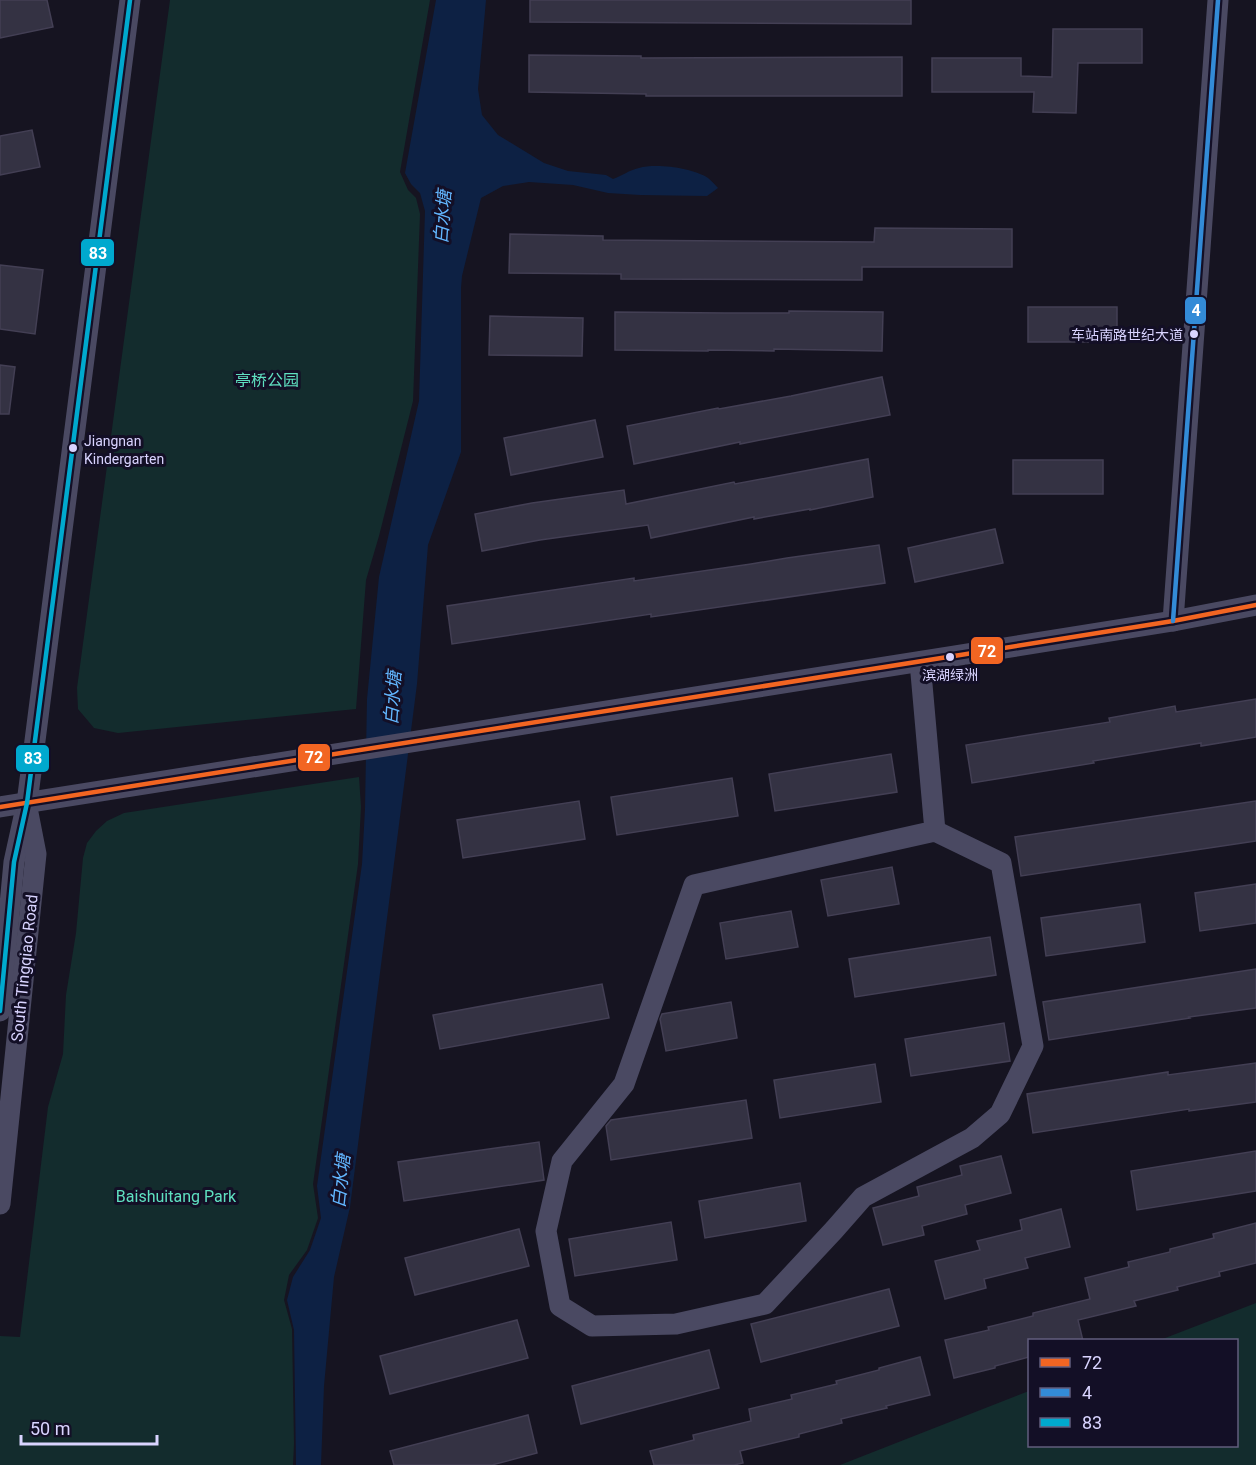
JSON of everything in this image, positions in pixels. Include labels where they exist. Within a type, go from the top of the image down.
[{"type":"street","name":"South Tingqiao Road","points":[[0,1011],[14,862],[27,804],[130,0]]},
{"type":"street","points":[[1173,621],[1218,0]]},
{"type":"street","points":[[0,807],[920,662],[1173,621],[1256,605]]},
{"type":"street","points":[[920,662],[935,831]]},
{"type":"street","name":"South Tingqiao Road","points":[[0,1204],[36,854],[27,804]]},
{"type":"street","points":[[935,831],[1001,863],[1033,1046],[1000,1114],[972,1138],[863,1197],[765,1304],[676,1324],[592,1326],[560,1306],[546,1231],[562,1161],[624,1084],[694,885],[935,831]]},
{"type":"green space","name":"亭桥公园","points":[[170,0],[430,0],[400,172],[408,190],[416,198],[420,214],[413,401],[366,580],[356,709],[118,733],[94,728],[78,709],[77,688]]},
{"type":"green space","name":"Baishuitang Park","points":[[359,777],[361,807],[358,864],[313,1184],[318,1218],[307,1250],[289,1275],[284,1300],[292,1329],[293,1465],[0,1465],[0,1336],[20,1337],[48,1107],[63,1054],[66,995],[76,933],[83,858],[87,843],[107,821],[124,813]]},
{"type":"green space","points":[[1256,1303],[1256,1465],[840,1465],[1028,1391],[1028,1447],[1238,1447],[1238,1339],[1163,1339]]},
{"type":"water","name":"白水塘","points":[[436,0],[486,0],[478,89],[482,115],[498,135],[544,163],[568,171],[606,175],[613,179],[632,170],[646,167],[674,167],[701,174],[718,188],[707,196],[640,195],[608,193],[573,185],[529,182],[503,186],[481,198],[461,288],[461,452],[428,545],[417,684],[350,1207],[334,1277],[324,1386],[321,1465],[296,1465],[294,1330],[287,1300],[293,1277],[310,1250],[321,1218],[317,1186],[362,864],[367,699],[379,577],[419,401],[425,211],[420,193],[405,173]]},
{"type":"building","points":[[0,0],[47,0],[53,27],[0,38]]},
{"type":"building","points":[[530,0],[911,0],[911,24],[530,22]]},
{"type":"building","points":[[1053,29],[1142,29],[1142,63],[1078,63],[1076,113],[1033,112],[1034,92],[932,92],[932,58],[1021,58],[1021,76],[1052,77]]},
{"type":"building","points":[[529,55],[641,56],[641,58],[902,57],[902,96],[646,96],[646,94],[529,92]]},
{"type":"building","points":[[32,130],[40,167],[0,175],[0,136]]},
{"type":"building","points":[[875,228],[1012,229],[1012,267],[862,267],[862,280],[621,279],[621,274],[509,273],[510,234],[603,236],[603,240],[874,242]]},
{"type":"building","points":[[0,265],[43,270],[35,334],[0,329]]},
{"type":"building","points":[[1028,307],[1117,307],[1117,342],[1028,342]]},
{"type":"building","points":[[789,311],[883,312],[882,351],[615,350],[615,312],[789,313]]},
{"type":"building","points":[[490,316],[583,318],[582,356],[489,355]]},
{"type":"building","points":[[0,365],[15,367],[9,414],[0,414]]},
{"type":"building","points":[[882,377],[890,415],[634,464],[627,426]]},
{"type":"building","points":[[595,420],[603,457],[511,475],[504,438]]},
{"type":"building","points":[[868,459],[873,497],[810,510],[754,519],[754,517],[651,538],[648,525],[540,540],[482,551],[475,514],[624,490],[626,504],[734,482],[735,484]]},
{"type":"building","points":[[1013,460],[1103,460],[1103,494],[1013,494]]},
{"type":"building","points":[[995,529],[1003,563],[915,582],[908,548]]},
{"type":"building","points":[[879,545],[885,583],[651,617],[651,614],[452,644],[447,606]]},
{"type":"building","points":[[1256,699],[1256,737],[1201,746],[1201,743],[972,783],[966,745],[1110,722],[1109,718],[1175,706],[1176,712]]},
{"type":"building","points":[[891,754],[897,792],[775,811],[769,774]]},
{"type":"building","points":[[732,778],[738,816],[617,835],[611,797]]},
{"type":"building","points":[[579,801],[585,839],[463,858],[457,820]]},
{"type":"building","points":[[1256,801],[1256,841],[1021,876],[1015,837]]},
{"type":"building","points":[[892,867],[899,904],[828,916],[821,880]]},
{"type":"building","points":[[1256,884],[1256,923],[1200,931],[1195,893]]},
{"type":"building","points":[[1140,904],[1145,942],[1046,956],[1041,918]]},
{"type":"building","points":[[791,911],[798,947],[726,959],[720,923]]},
{"type":"building","points":[[990,937],[996,975],[855,997],[849,959]]},
{"type":"building","points":[[1256,969],[1256,1008],[1049,1040],[1043,1002]]},
{"type":"building","points":[[602,984],[609,1018],[440,1049],[433,1015]]},
{"type":"building","points":[[731,1002],[737,1038],[666,1051],[660,1019],[662,1014]]},
{"type":"building","points":[[1004,1023],[1010,1061],[911,1076],[905,1039]]},
{"type":"building","points":[[1256,1063],[1256,1102],[1189,1111],[1189,1109],[1033,1133],[1027,1094],[1168,1072],[1168,1075]]},
{"type":"building","points":[[875,1064],[881,1102],[780,1118],[774,1080]]},
{"type":"building","points":[[746,1100],[752,1138],[611,1160],[606,1126],[611,1120]]},
{"type":"building","points":[[539,1142],[544,1180],[404,1201],[398,1162]]},
{"type":"building","points":[[1256,1151],[1256,1191],[1137,1210],[1131,1171]]},
{"type":"building","points":[[1001,1156],[1011,1193],[965,1205],[967,1214],[922,1226],[924,1235],[883,1245],[873,1208],[919,1196],[917,1187],[962,1175],[960,1166]]},
{"type":"building","points":[[800,1183],[806,1221],[705,1238],[699,1201]]},
{"type":"building","points":[[1061,1209],[1070,1247],[1025,1258],[1028,1268],[984,1279],[986,1288],[945,1299],[935,1261],[980,1250],[977,1241],[1022,1230],[1020,1220]]},
{"type":"building","points":[[671,1222],[677,1260],[575,1276],[569,1239]]},
{"type":"building","points":[[1256,1223],[1256,1263],[1219,1272],[1220,1276],[1177,1287],[1178,1290],[1134,1301],[1136,1306],[1078,1320],[1083,1339],[1028,1339],[1028,1357],[954,1378],[945,1340],[989,1330],[988,1327],[1033,1316],[1033,1313],[1090,1299],[1085,1278],[1129,1267],[1128,1262],[1214,1238],[1213,1234]]},
{"type":"building","points":[[519,1229],[529,1266],[415,1295],[405,1258]]},
{"type":"building","points":[[889,1289],[899,1326],[761,1362],[751,1324]]},
{"type":"building","points":[[517,1320],[528,1358],[390,1394],[380,1356]]},
{"type":"building","points":[[709,1350],[719,1388],[581,1424],[572,1386]]},
{"type":"building","points":[[920,1357],[930,1395],[841,1419],[842,1423],[799,1434],[799,1437],[740,1451],[743,1463],[654,1465],[650,1451],[694,1440],[693,1435],[751,1421],[749,1409],[792,1399],[791,1395],[837,1384],[836,1381]]},
{"type":"building","points":[[528,1415],[537,1453],[492,1465],[394,1465],[390,1451]]},
{"type":"transit line","name":"83","points":[[0,1011],[14,862],[27,803],[130,0]]},
{"type":"transit line","name":"4","points":[[1173,621],[1218,0]]},
{"type":"transit line","name":"72","points":[[0,807],[1173,621],[1256,605]]},
{"type":"place","name":"车站南路世纪大道","points":[[1194,334]]},
{"type":"place","name":"Jiangnan Kindergarten","points":[[73,448]]},
{"type":"place","name":"滨湖绿洲","points":[[950,657]]}]
